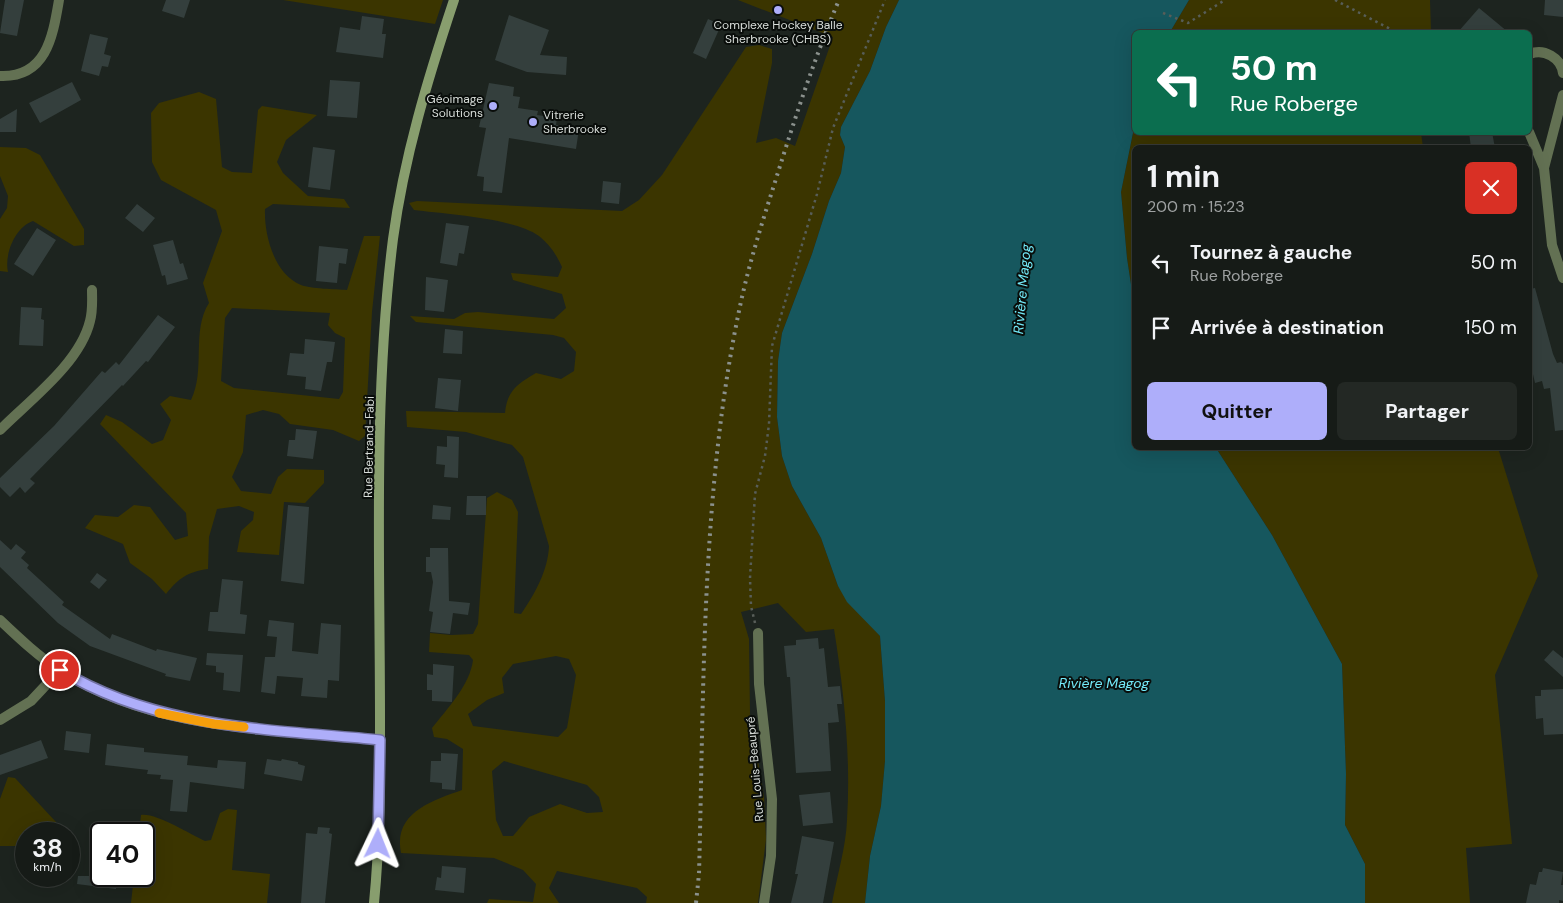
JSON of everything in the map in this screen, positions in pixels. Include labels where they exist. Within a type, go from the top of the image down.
[{"type":"street","points":[[0,76],[22,72],[37,62],[48,50],[60,0]]},
{"type":"street","name":"Rue Bertrand-Fabi","points":[[374,903],[380,740],[381,425],[388,283],[408,157],[454,0]]},
{"type":"street","points":[[1532,53],[1536,52],[1552,55],[1562,68],[1563,73]]},
{"type":"street","points":[[1544,168],[1563,95]]},
{"type":"street","points":[[1530,135],[1544,168],[1552,245],[1563,278]]},
{"type":"street","points":[[0,430],[66,365],[80,346],[91,320],[92,290]]},
{"type":"street","points":[[0,620],[60,670],[110,696],[180,718],[214,724],[380,740]]},
{"type":"street","name":"Rue Louis-Beaupré","points":[[758,633],[759,684],[772,799],[771,856],[764,903]]},
{"type":"street","points":[[0,720],[31,702],[60,670]]},
{"type":"path","points":[[758,633],[751,606],[750,578],[755,494],[769,424],[772,346],[817,194],[834,128],[885,0]]},
{"type":"path","points":[[1163,14],[1188,23],[1225,0]]},
{"type":"path","points":[[1335,0],[1392,30]]},
{"type":"shaded area","points":[[283,0],[443,0],[435,24]]},
{"type":"shaded area","points":[[738,0],[899,0],[886,27],[870,71],[841,127],[840,135],[845,147],[841,173],[829,201],[812,254],[782,333],[778,361],[777,417],[782,456],[792,486],[821,538],[838,586],[880,636],[885,701],[885,761],[881,806],[870,856],[865,903],[832,903],[845,841],[848,796],[846,724],[834,629],[806,632],[778,603],[741,612],[749,639],[750,714],[764,797],[766,839],[758,903],[646,903],[647,897],[637,888],[557,871],[549,888],[559,903],[487,903],[489,899],[533,902],[536,884],[523,870],[494,858],[401,853],[400,839],[403,828],[409,818],[427,804],[462,790],[463,749],[447,739],[434,737],[432,728],[463,687],[473,660],[469,655],[429,652],[430,633],[451,635],[473,634],[478,624],[487,498],[497,492],[512,500],[518,512],[514,613],[521,614],[536,590],[546,564],[549,546],[523,457],[512,445],[466,432],[407,427],[406,411],[505,413],[508,399],[514,389],[529,377],[536,373],[561,379],[574,371],[576,352],[564,338],[553,335],[416,322],[410,316],[454,319],[465,313],[478,312],[554,319],[566,308],[562,294],[513,280],[511,273],[558,277],[562,267],[552,250],[539,236],[514,225],[497,221],[414,210],[409,203],[417,201],[622,211],[639,200],[662,175],[746,47],[759,45],[772,49],[772,63],[756,143],[776,138],[795,146],[833,37]],"holes":[[[556,656],[569,659],[576,675],[567,728],[558,737],[473,726],[468,714],[487,700],[504,693],[502,678],[513,664]],[[504,761],[587,785],[599,797],[603,812],[587,813],[560,804],[529,817],[513,836],[503,836],[496,820],[492,771]]]},
{"type":"shaded area","points":[[1189,0],[1430,0],[1431,30],[1171,30]]},
{"type":"shaded area","points":[[199,92],[216,99],[222,167],[232,172],[252,173],[258,110],[262,106],[317,115],[286,140],[277,162],[283,173],[308,196],[344,199],[350,208],[273,204],[265,209],[266,230],[272,253],[277,263],[292,280],[301,285],[311,287],[347,290],[364,236],[380,236],[372,312],[365,436],[359,441],[333,430],[290,424],[279,414],[263,410],[246,415],[243,452],[232,477],[241,491],[271,494],[278,477],[287,469],[324,470],[324,483],[305,503],[284,502],[279,555],[237,552],[241,531],[253,520],[254,512],[239,506],[217,509],[209,537],[208,569],[194,572],[184,577],[166,594],[152,579],[130,563],[123,544],[85,528],[95,515],[118,517],[134,505],[150,507],[175,540],[188,536],[186,513],[100,424],[106,415],[122,422],[152,444],[163,440],[171,420],[160,404],[170,396],[191,400],[198,376],[199,338],[204,314],[209,303],[203,283],[222,231],[216,210],[161,180],[152,162],[151,113],[159,103]],"holes":[[[232,308],[330,313],[328,325],[335,333],[345,338],[343,392],[339,399],[234,388],[221,381],[225,318]]]},
{"type":"shaded area","points":[[1133,135],[1421,135],[1423,145],[1132,145],[1132,291],[1121,192]]},
{"type":"shaded area","points":[[0,147],[26,148],[40,155],[84,229],[84,245],[74,246],[33,221],[21,229],[12,242],[7,265],[8,272],[0,271],[0,219],[7,208],[8,196],[0,176]]},
{"type":"shaded area","points":[[1217,450],[1499,450],[1538,576],[1495,675],[1512,844],[1466,848],[1470,903],[1365,903],[1365,864],[1345,825],[1346,774],[1342,664],[1272,535]]},
{"type":"shaded area","points":[[8,777],[15,778],[56,822],[15,822],[15,846],[0,846],[0,799]]},
{"type":"shaded area","points":[[228,809],[237,810],[232,870],[270,874],[267,903],[131,903],[133,887],[155,887],[155,822],[140,822],[141,815],[156,817],[205,841],[211,840],[220,813]]},
{"type":"water","name":"Rivière Magog","points":[[899,0],[1189,0],[1171,30],[1132,30],[1133,135],[1121,192],[1132,291],[1132,450],[1217,450],[1272,535],[1342,664],[1346,774],[1345,825],[1365,864],[1365,903],[865,903],[870,856],[881,806],[885,761],[885,701],[880,636],[847,602],[838,586],[821,538],[792,486],[782,456],[777,417],[778,361],[782,333],[812,254],[829,201],[841,173],[845,147],[840,135],[841,127],[870,71],[886,27]]},
{"type":"building","points":[[5,0],[24,0],[17,36],[0,33]]},
{"type":"building","points":[[166,0],[190,0],[184,18],[162,11]]},
{"type":"building","points":[[1545,0],[1563,0],[1563,17],[1544,15]]},
{"type":"building","points":[[1479,8],[1506,30],[1460,30]]},
{"type":"building","points":[[509,15],[549,30],[540,55],[567,57],[566,75],[527,72],[495,60]]},
{"type":"building","points":[[362,16],[384,19],[382,34],[386,34],[383,58],[336,52],[340,27],[360,30]]},
{"type":"building","points":[[708,19],[721,25],[706,59],[693,53]]},
{"type":"building","points":[[90,34],[108,38],[104,54],[111,56],[108,67],[102,66],[99,76],[81,71]]},
{"type":"building","points":[[330,80],[360,82],[357,118],[327,116]]},
{"type":"building","points":[[72,82],[81,100],[40,123],[29,103]]},
{"type":"building","points":[[489,83],[514,87],[513,96],[520,97],[518,108],[538,111],[537,115],[557,118],[556,125],[579,129],[576,149],[509,138],[502,193],[483,191],[484,177],[477,176],[486,128],[479,127]]},
{"type":"building","points":[[17,109],[16,132],[0,132],[0,119]]},
{"type":"building","points":[[1469,135],[1493,135],[1494,145],[1471,145]]},
{"type":"building","points":[[313,147],[335,150],[330,190],[308,187]]},
{"type":"building","points":[[603,181],[621,183],[619,204],[601,202]]},
{"type":"building","points":[[137,204],[155,218],[143,232],[125,218]]},
{"type":"building","points":[[446,223],[469,226],[464,254],[459,253],[457,266],[440,263]]},
{"type":"building","points":[[37,228],[56,240],[33,276],[14,264]]},
{"type":"building","points":[[173,240],[180,264],[183,263],[188,279],[167,285],[165,275],[162,276],[153,245]]},
{"type":"building","points":[[319,246],[348,249],[346,264],[339,263],[337,283],[316,281]]},
{"type":"building","points":[[426,277],[448,280],[444,312],[425,310]]},
{"type":"building","points":[[1535,288],[1553,354],[1557,363],[1561,362],[1563,364],[1563,430],[1555,431],[1550,388],[1544,389],[1542,381],[1535,383],[1532,370],[1532,289]]},
{"type":"building","points":[[21,307],[42,308],[41,319],[44,320],[43,346],[19,345]]},
{"type":"building","points":[[158,315],[175,327],[148,362],[146,361],[30,479],[35,483],[25,493],[20,487],[10,497],[0,487],[0,478],[54,426],[102,371],[105,373],[116,362],[119,365]]},
{"type":"building","points":[[445,329],[463,331],[462,354],[443,353]]},
{"type":"building","points":[[305,339],[335,342],[332,362],[327,362],[321,391],[305,389],[306,377],[287,375],[290,353],[304,354]]},
{"type":"building","points":[[438,378],[461,380],[458,411],[435,408]]},
{"type":"building","points":[[296,429],[317,431],[313,459],[287,456],[289,440],[295,440]]},
{"type":"building","points":[[447,436],[459,437],[458,478],[444,477],[445,465],[436,464],[437,446],[447,447]]},
{"type":"building","points":[[467,496],[486,496],[486,515],[466,515]]},
{"type":"building","points":[[288,505],[309,507],[304,584],[281,581]]},
{"type":"building","points":[[433,505],[451,507],[450,520],[432,519]]},
{"type":"building","points":[[0,540],[11,550],[16,544],[26,552],[21,558],[29,565],[27,568],[64,602],[62,605],[110,639],[112,634],[156,651],[157,649],[197,658],[190,681],[165,676],[166,674],[90,646],[58,623],[0,567]]},
{"type":"building","points":[[430,548],[448,548],[449,601],[470,603],[468,615],[453,613],[450,634],[430,632],[433,612],[429,611],[433,582],[431,572],[426,572],[426,557],[430,557]]},
{"type":"building","points":[[97,573],[107,580],[99,589],[90,582]]},
{"type":"building","points":[[222,579],[243,581],[240,614],[247,615],[245,634],[208,631],[210,612],[218,612]]},
{"type":"building","points":[[269,620],[294,623],[292,651],[318,654],[321,623],[341,625],[339,681],[328,680],[327,698],[301,696],[303,678],[277,676],[275,694],[261,692],[265,657],[275,657],[277,637],[267,636]]},
{"type":"building","points":[[818,638],[819,649],[824,648],[828,687],[840,686],[842,704],[837,704],[839,722],[828,723],[831,771],[796,773],[790,677],[787,677],[784,646],[796,645],[796,640]]},
{"type":"building","points":[[1553,650],[1563,658],[1563,677],[1544,660]]},
{"type":"building","points":[[207,653],[243,655],[240,692],[223,690],[224,673],[216,672],[216,666],[206,665]]},
{"type":"building","points":[[433,664],[454,666],[452,702],[432,701],[432,690],[427,690],[427,674],[433,675]]},
{"type":"building","points":[[1563,689],[1563,734],[1544,735],[1543,718],[1536,719],[1535,696],[1541,696],[1541,690]]},
{"type":"building","points":[[66,731],[91,734],[89,753],[64,750]]},
{"type":"building","points":[[41,740],[48,758],[0,775],[0,755]]},
{"type":"building","points":[[107,744],[144,748],[144,752],[188,756],[187,765],[217,768],[218,760],[246,762],[244,789],[190,782],[187,812],[170,811],[173,780],[160,779],[161,775],[147,774],[148,770],[105,765]]},
{"type":"building","points":[[441,753],[458,754],[455,790],[442,789],[442,783],[430,782],[431,761],[441,761]]},
{"type":"building","points":[[267,759],[281,761],[282,759],[298,762],[298,764],[305,766],[302,781],[264,774]]},
{"type":"building","points":[[830,792],[833,823],[803,826],[799,795]]},
{"type":"building","points":[[318,827],[330,828],[329,833],[332,834],[325,903],[301,903],[306,833],[317,834]]},
{"type":"building","points":[[802,836],[834,842],[823,903],[791,903],[798,874],[795,874]]},
{"type":"building","points":[[442,866],[466,868],[464,893],[435,890],[437,877],[441,878]]},
{"type":"building","points":[[1543,868],[1563,872],[1561,885],[1563,885],[1563,901],[1559,900],[1559,903],[1526,903],[1530,884],[1536,885],[1539,872],[1542,872]]},
{"type":"building","points":[[80,876],[90,876],[90,886],[80,884]]},
{"type":"building","points":[[100,887],[116,887],[116,889]]},
{"type":"railway","points":[[696,903],[699,874],[706,594],[717,453],[726,384],[738,316],[750,265],[805,90],[839,0]]},
{"type":"slow traffic","points":[[159,713],[214,724],[244,727]]},
{"type":"place","name":"Complexe Hockey Balle Sherbrooke (CHBS)","points":[[778,10]]},
{"type":"place","name":"Géoimage Solutions","points":[[493,106]]},
{"type":"place","name":"Vitrerie Sherbrooke","points":[[533,122]]},
{"type":"route","points":[[60,670],[110,696],[148,710],[180,718],[214,724],[380,740],[378,844]]}]
